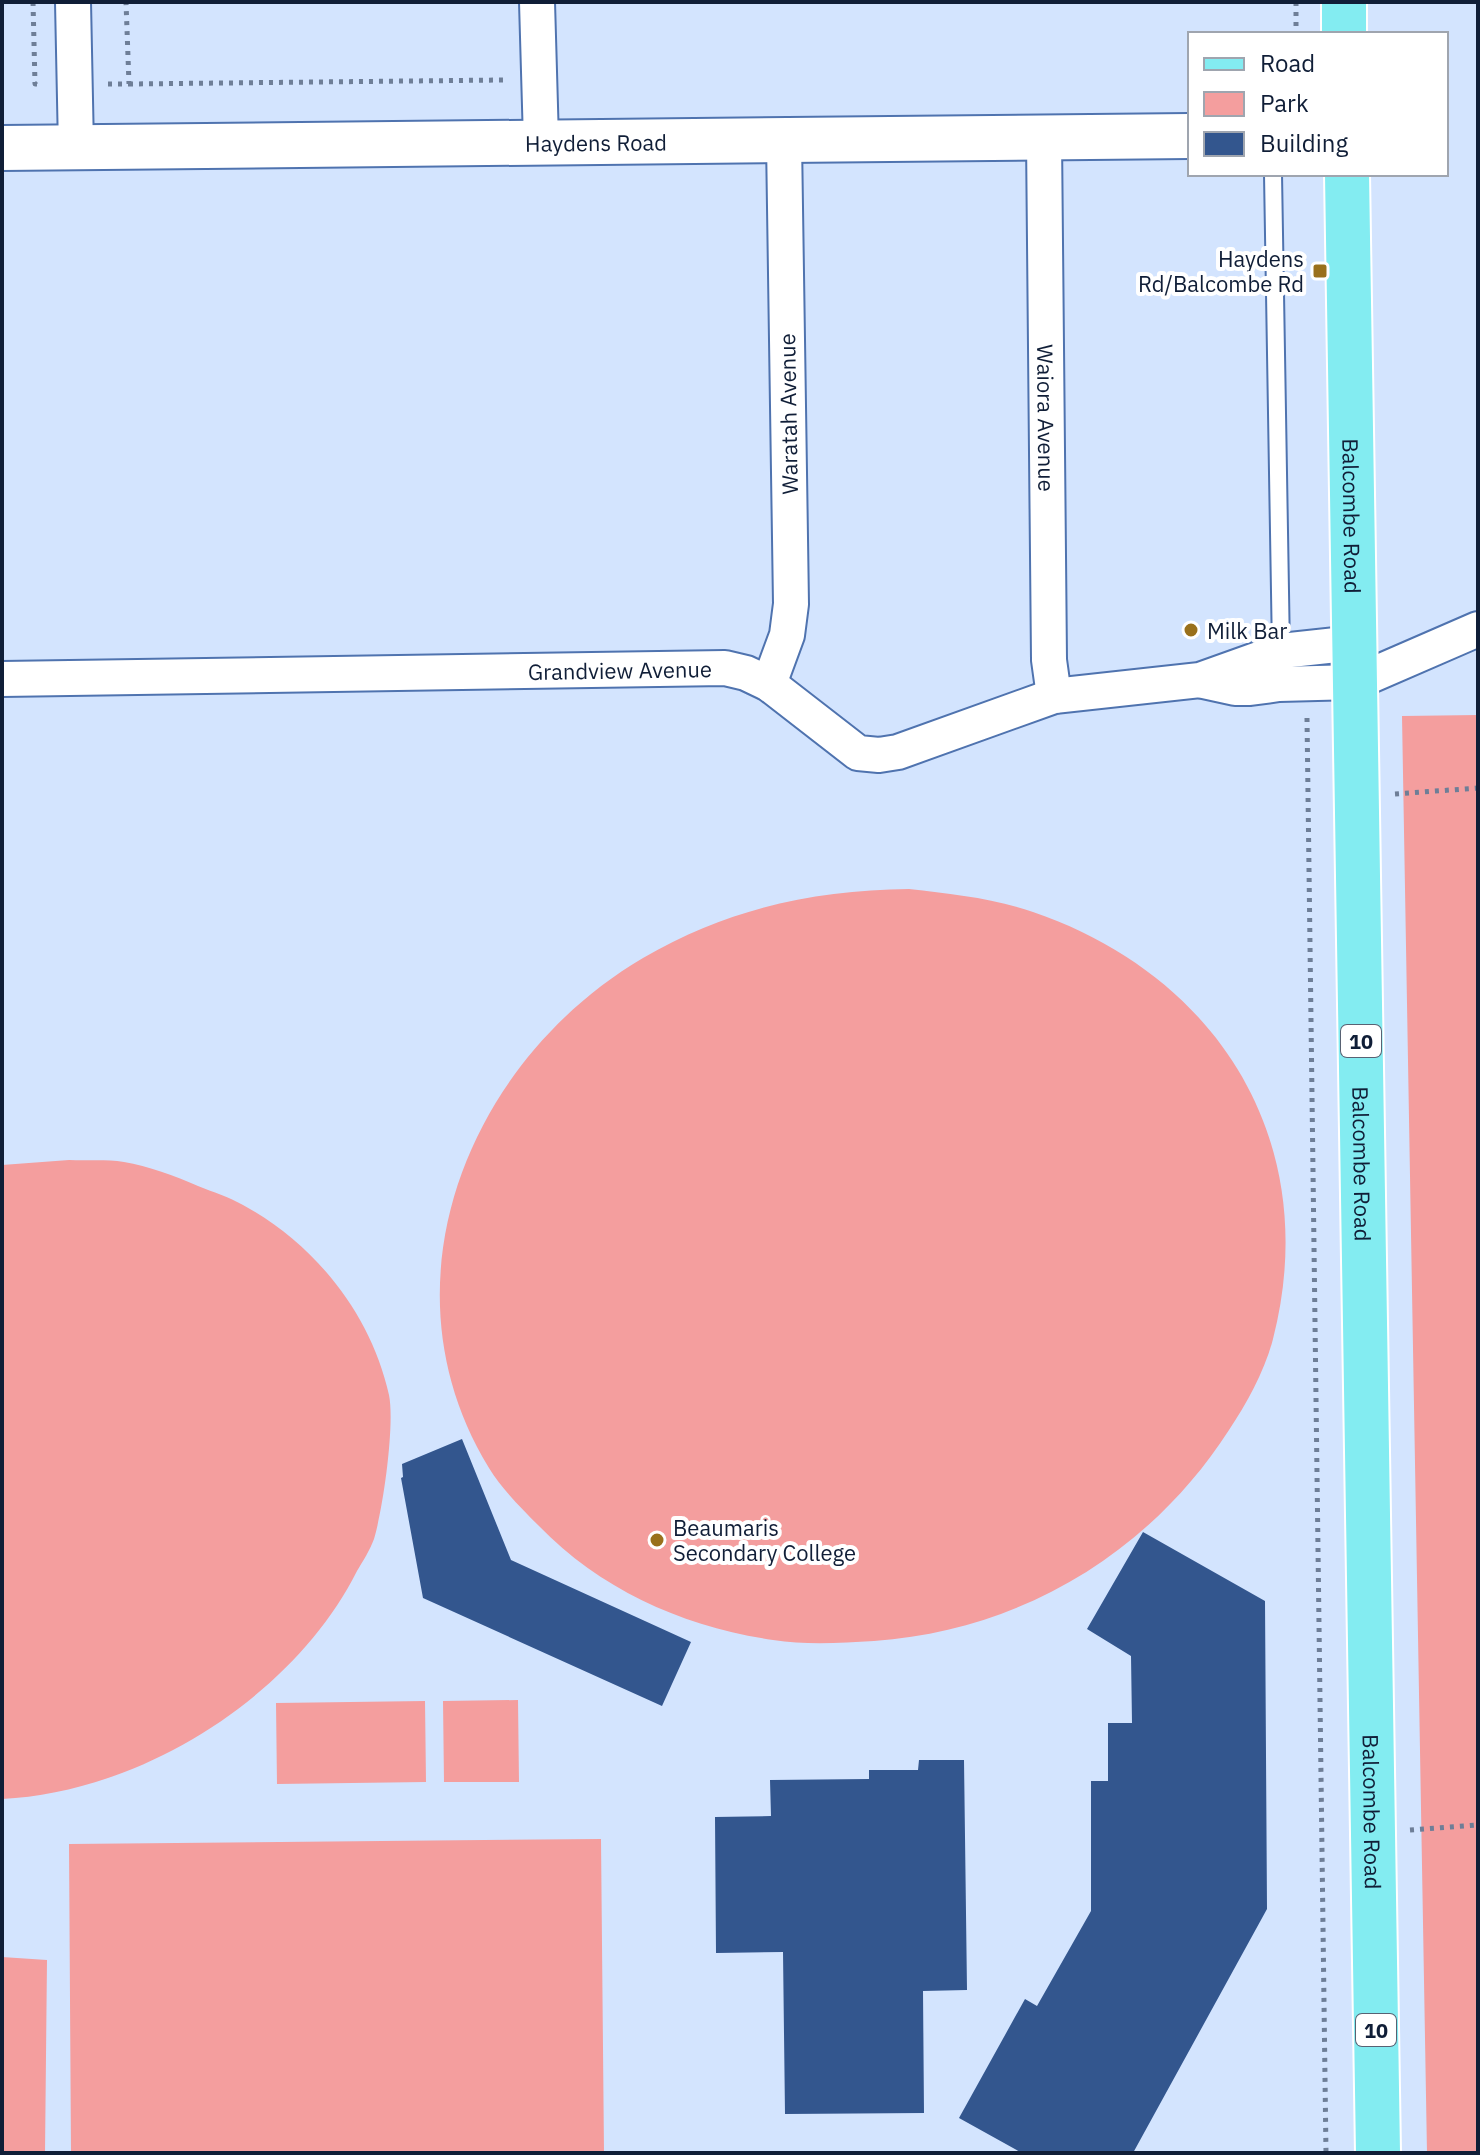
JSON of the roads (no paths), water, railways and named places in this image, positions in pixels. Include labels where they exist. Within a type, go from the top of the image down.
[{"type":"main road","points":[[1344,2],[1344,32]]},
{"type":"main road","name":"Balcombe Road","points":[[1347,176],[1378,2153]]},
{"type":"street","points":[[73,2],[76,148]]},
{"type":"street","points":[[537,2],[541,141]]},
{"type":"street","name":"Haydens Road","points":[[2,148],[1188,136]]},
{"type":"street","name":"Waiora Avenue","points":[[1044,138],[1049,660],[1054,696]]},
{"type":"street","name":"Waratah Avenue","points":[[769,684],[787,635],[791,604],[784,141]]},
{"type":"street","points":[[1356,663],[1478,629]]},
{"type":"street","name":"Grandview Avenue","points":[[2,679],[725,668],[746,673],[769,684],[858,753],[879,755],[898,752],[1054,696],[1200,680],[1281,651],[1356,663]]},
{"type":"street","name":"Grandview Avenue","points":[[1200,680],[1250,688],[1311,684],[1356,663]]},
{"type":"lane","points":[[1273,176],[1281,651]]},
{"type":"place","name":"Haydens Rd/Balcombe Rd","points":[[1320,271]]},
{"type":"place","name":"Milk Bar","points":[[1191,630]]},
{"type":"place","name":"Beaumaris Secondary College","points":[[657,1540]]}]
